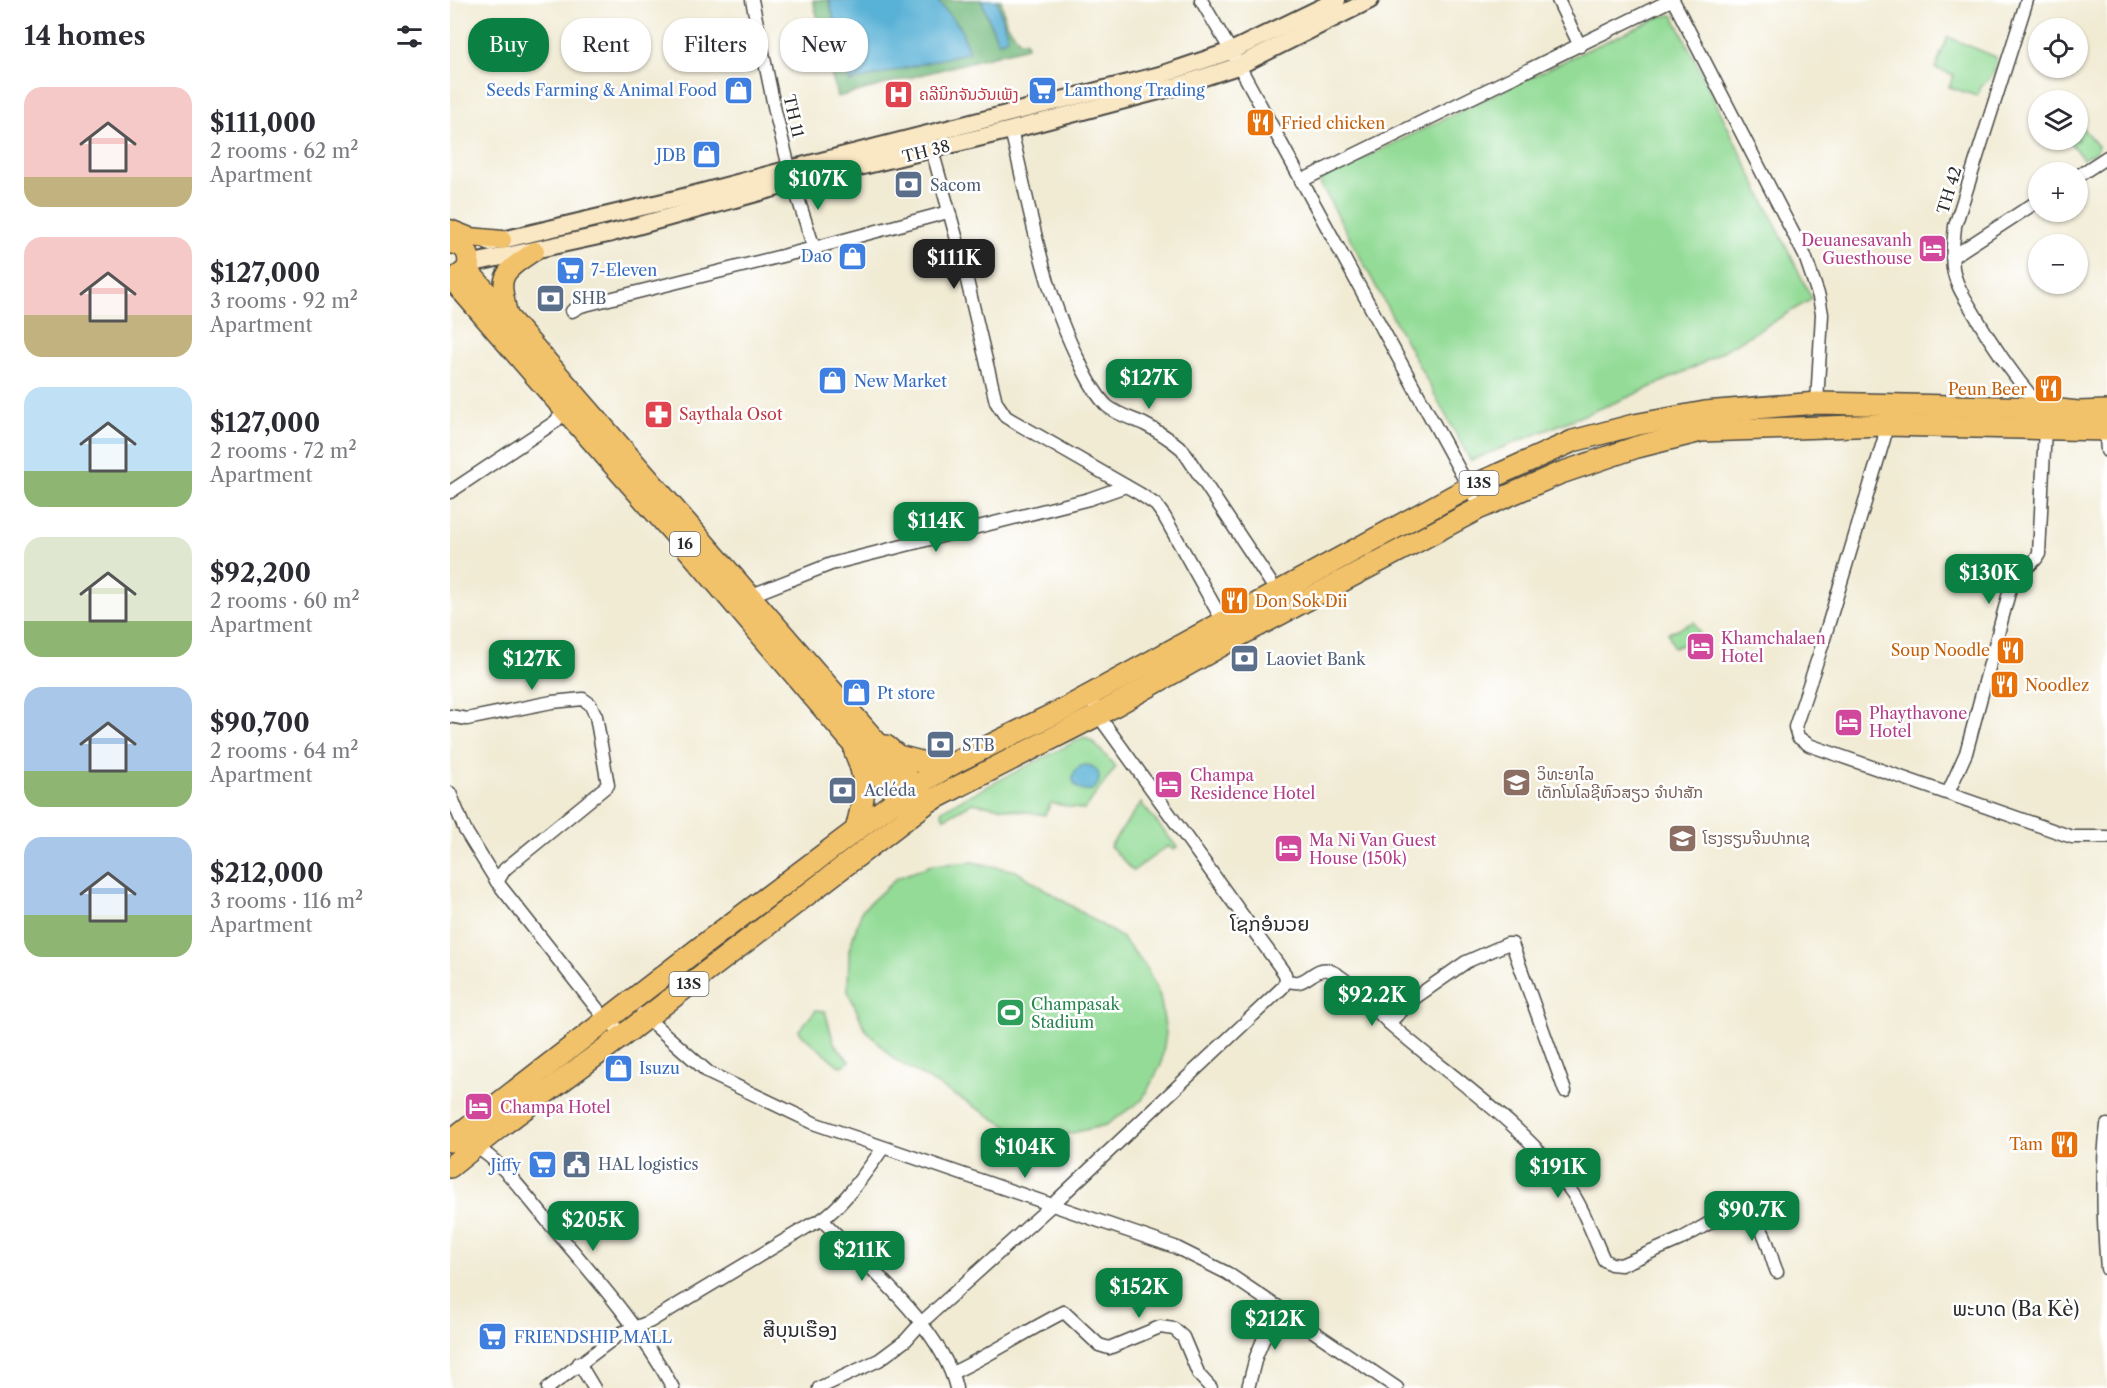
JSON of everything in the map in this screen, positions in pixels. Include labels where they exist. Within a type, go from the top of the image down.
[{"type":"highway","name":"16","points":[[459,264],[509,319],[571,405]]},
{"type":"highway","name":"16","points":[[459,264],[571,405],[742,599],[914,800]]},
{"type":"highway","name":"13S","points":[[452,1135],[856,830],[914,800],[1098,715],[1228,631],[1277,592],[1468,488],[1573,441],[1634,425],[1705,412],[1817,403],[1886,404],[2043,418]]},
{"type":"highway","name":"13S","points":[[450,1167],[645,1018],[914,800],[956,762],[1070,706],[1089,694],[1228,631],[1480,508],[1558,474],[1637,447],[1701,430],[2043,418],[2079,412],[2106,427]]},
{"type":"highway","points":[[856,732],[898,756],[933,765],[956,762]]},
{"type":"highway","points":[[856,732],[865,792],[856,830]]},
{"type":"main road","points":[[450,229],[470,237],[502,240]]},
{"type":"main road","points":[[509,319],[502,287],[504,276],[510,267],[535,251]]},
{"type":"street","name":"TH 11","points":[[752,0],[775,111],[814,248]]},
{"type":"street","points":[[1201,0],[1235,58],[1480,508]]},
{"type":"street","name":"TH 38","points":[[459,264],[535,251],[608,234],[792,176],[1160,75],[1235,58],[1337,0]]},
{"type":"street","name":"TH 38","points":[[459,264],[502,240],[680,198],[932,150],[1174,87],[1370,0]]},
{"type":"street","points":[[1558,0],[1580,46]]},
{"type":"street","points":[[1301,181],[1672,0],[1805,256],[1819,297],[1822,314],[1817,403]]},
{"type":"street","name":"TH 42","points":[[2027,0],[1955,226],[1952,257],[1953,270],[1959,286],[1986,336],[2043,418]]},
{"type":"street","points":[[1011,130],[1053,304],[1095,392],[1108,406],[1169,438],[1182,449],[1277,592]]},
{"type":"street","points":[[932,150],[959,246],[996,402],[1006,417],[1156,505],[1228,631]]},
{"type":"street","points":[[2088,169],[2107,157]]},
{"type":"street","points":[[1952,257],[2028,208]]},
{"type":"street","points":[[572,311],[581,306],[948,212]]},
{"type":"street","points":[[1886,404],[1884,439],[1795,727],[1796,732],[1809,745],[2072,837],[2107,837]]},
{"type":"street","points":[[450,492],[555,422],[571,405]]},
{"type":"street","points":[[1948,793],[1966,753],[2010,589],[2016,578],[2039,554],[2043,418]]},
{"type":"street","points":[[742,599],[831,564],[1089,499],[1126,486]]},
{"type":"street","points":[[820,1388],[879,1360],[906,1340],[922,1322],[1053,1204],[1282,988],[1286,981],[1285,974],[1098,715],[1089,694]]},
{"type":"street","points":[[450,716],[467,719],[552,702],[583,699],[590,704],[596,716],[608,784],[505,869],[497,882]]},
{"type":"street","points":[[450,793],[465,830],[497,882],[606,1020],[625,1034]]},
{"type":"street","points":[[1389,1023],[1416,997],[1466,962],[1507,944],[1512,944],[1565,1091]]},
{"type":"street","points":[[1286,981],[1299,982],[1319,971],[1329,971],[1345,980],[1389,1023],[1483,1100],[1536,1148],[1574,1196],[1604,1260],[1611,1264],[1621,1265],[1681,1239],[1720,1217],[1752,1219],[1765,1233],[1771,1259],[1777,1272]]},
{"type":"street","points":[[632,1000],[645,1018],[709,1073],[816,1124],[1175,1247],[1227,1273],[1397,1388]]},
{"type":"street","points":[[2107,1125],[2102,1164],[2107,1269]]},
{"type":"street","points":[[452,1135],[495,1160],[636,1328],[673,1388]]},
{"type":"street","points":[[548,1388],[621,1333],[649,1322],[812,1224],[823,1221],[858,1182],[883,1148]]},
{"type":"street","points":[[823,1221],[922,1322],[952,1374],[956,1388]]},
{"type":"street","points":[[1248,1388],[1256,1357],[1276,1306]]},
{"type":"street","points":[[952,1374],[983,1359],[1064,1312],[1099,1345],[1109,1348],[1160,1327],[1174,1329],[1183,1337],[1199,1375],[1211,1388]]},
{"type":"street","points":[[579,1363],[594,1388]]},
{"type":"green space","points":[[813,0],[829,0],[834,18],[817,18]]},
{"type":"green space","points":[[937,0],[981,0],[998,42],[1008,38],[997,0],[1001,0],[1006,23],[1020,41],[1026,41],[1027,47],[837,97],[831,72],[848,72],[851,82],[960,27]]},
{"type":"green space","points":[[1673,15],[1812,299],[1699,365],[1631,396],[1470,460],[1320,183],[1322,178],[1587,50],[1662,16]]},
{"type":"green space","points":[[1948,37],[1996,57],[1993,73],[1981,85],[1977,96],[1949,87],[1954,75],[1935,68]]},
{"type":"green space","points":[[2088,134],[2098,146],[2097,151],[2083,159],[2076,150],[2088,150]]},
{"type":"green space","points":[[1694,622],[1701,637],[1674,648],[1668,633]]},
{"type":"green space","points":[[1084,737],[1093,742],[1116,767],[1084,810],[1051,803],[1045,815],[972,803],[944,818],[941,812],[943,809]]},
{"type":"green space","points":[[1141,803],[1177,847],[1173,850],[1168,846],[1133,871],[1110,846]]},
{"type":"green space","name":"Champasak Stadium","points":[[972,862],[1016,871],[1121,937],[1145,965],[1160,996],[1166,1033],[1161,1065],[1142,1100],[1106,1125],[1055,1137],[1015,1131],[894,1059],[865,1029],[848,991],[849,950],[862,910],[897,878],[932,865]]},
{"type":"green space","points":[[816,1010],[825,1011],[834,1043],[849,1061],[843,1066],[838,1065],[799,1030]]},
{"type":"water","points":[[829,0],[937,0],[960,27],[969,52],[850,82],[847,72],[868,72],[868,18],[834,18]]},
{"type":"water","points":[[981,0],[997,0],[1008,38],[998,42]]},
{"type":"water","points":[[1086,765],[1095,769],[1099,778],[1095,787],[1086,791],[1077,787],[1073,778],[1077,769]]},
{"type":"place","name":"Seeds Farming & Animal Food","points":[[738,90]]},
{"type":"place","name":"Lamthong Trading","points":[[1043,90]]},
{"type":"place","name":"ຄລີນິກຈັນວັນເພັງ","points":[[898,94]]},
{"type":"place","name":"Fried chicken","points":[[1260,123]]},
{"type":"place","name":"JDB","points":[[707,155]]},
{"type":"place","name":"Sacom","points":[[909,185]]},
{"type":"place","name":"Deuanesavanh Guesthouse","points":[[1933,249]]},
{"type":"place","name":"Dao","points":[[853,256]]},
{"type":"place","name":"7-Eleven","points":[[570,270]]},
{"type":"place","name":"SHB","points":[[551,298]]},
{"type":"place","name":"New Market","points":[[833,381]]},
{"type":"place","name":"Peun Beer","points":[[2048,389]]},
{"type":"place","name":"Saythala Osot","points":[[658,414]]},
{"type":"place","name":"Don Sok Dii","points":[[1234,601]]},
{"type":"place","name":"Khamchalaen Hotel","points":[[1700,647]]},
{"type":"place","name":"Soup Noodle","points":[[2011,650]]},
{"type":"place","name":"Laoviet Bank","points":[[1245,659]]},
{"type":"place","name":"Noodlez","points":[[2004,685]]},
{"type":"place","name":"Pt store","points":[[856,693]]},
{"type":"place","name":"Phaythavone Hotel","points":[[1848,722]]},
{"type":"place","name":"STB","points":[[941,745]]},
{"type":"place","name":"ວິທະຍາໄລ ເຕັກໂນໂລຊີຫົວສຽວ ຈຳປາສັກ","points":[[1516,783]]},
{"type":"place","name":"Champa Residence Hotel","points":[[1169,784]]},
{"type":"place","name":"Acléda","points":[[843,790]]},
{"type":"place","name":"ໂຮງຮຽນຈີນປາກເຊ","points":[[1682,838]]},
{"type":"place","name":"Ma Ni Van Guest House (150k)","points":[[1288,849]]},
{"type":"place","name":"Champasak Stadium","points":[[1010,1013]]},
{"type":"place","name":"Isuzu","points":[[618,1068]]},
{"type":"place","name":"Champa Hotel","points":[[479,1107]]},
{"type":"place","name":"Tam","points":[[2064,1144]]},
{"type":"place","name":"HAL logistics","points":[[577,1164]]},
{"type":"place","name":"Jiffy","points":[[542,1165]]},
{"type":"place","name":"FRIENDSHIP MALL","points":[[493,1337]]},
{"type":"district","name":"ໂຊກອໍນວຍ","points":[[1270,924]]},
{"type":"district","name":"ພະບາດ (Ba Kè)","points":[[2016,1309]]},
{"type":"district","name":"ສີບຸນເຮືອງ","points":[[800,1330]]}]
